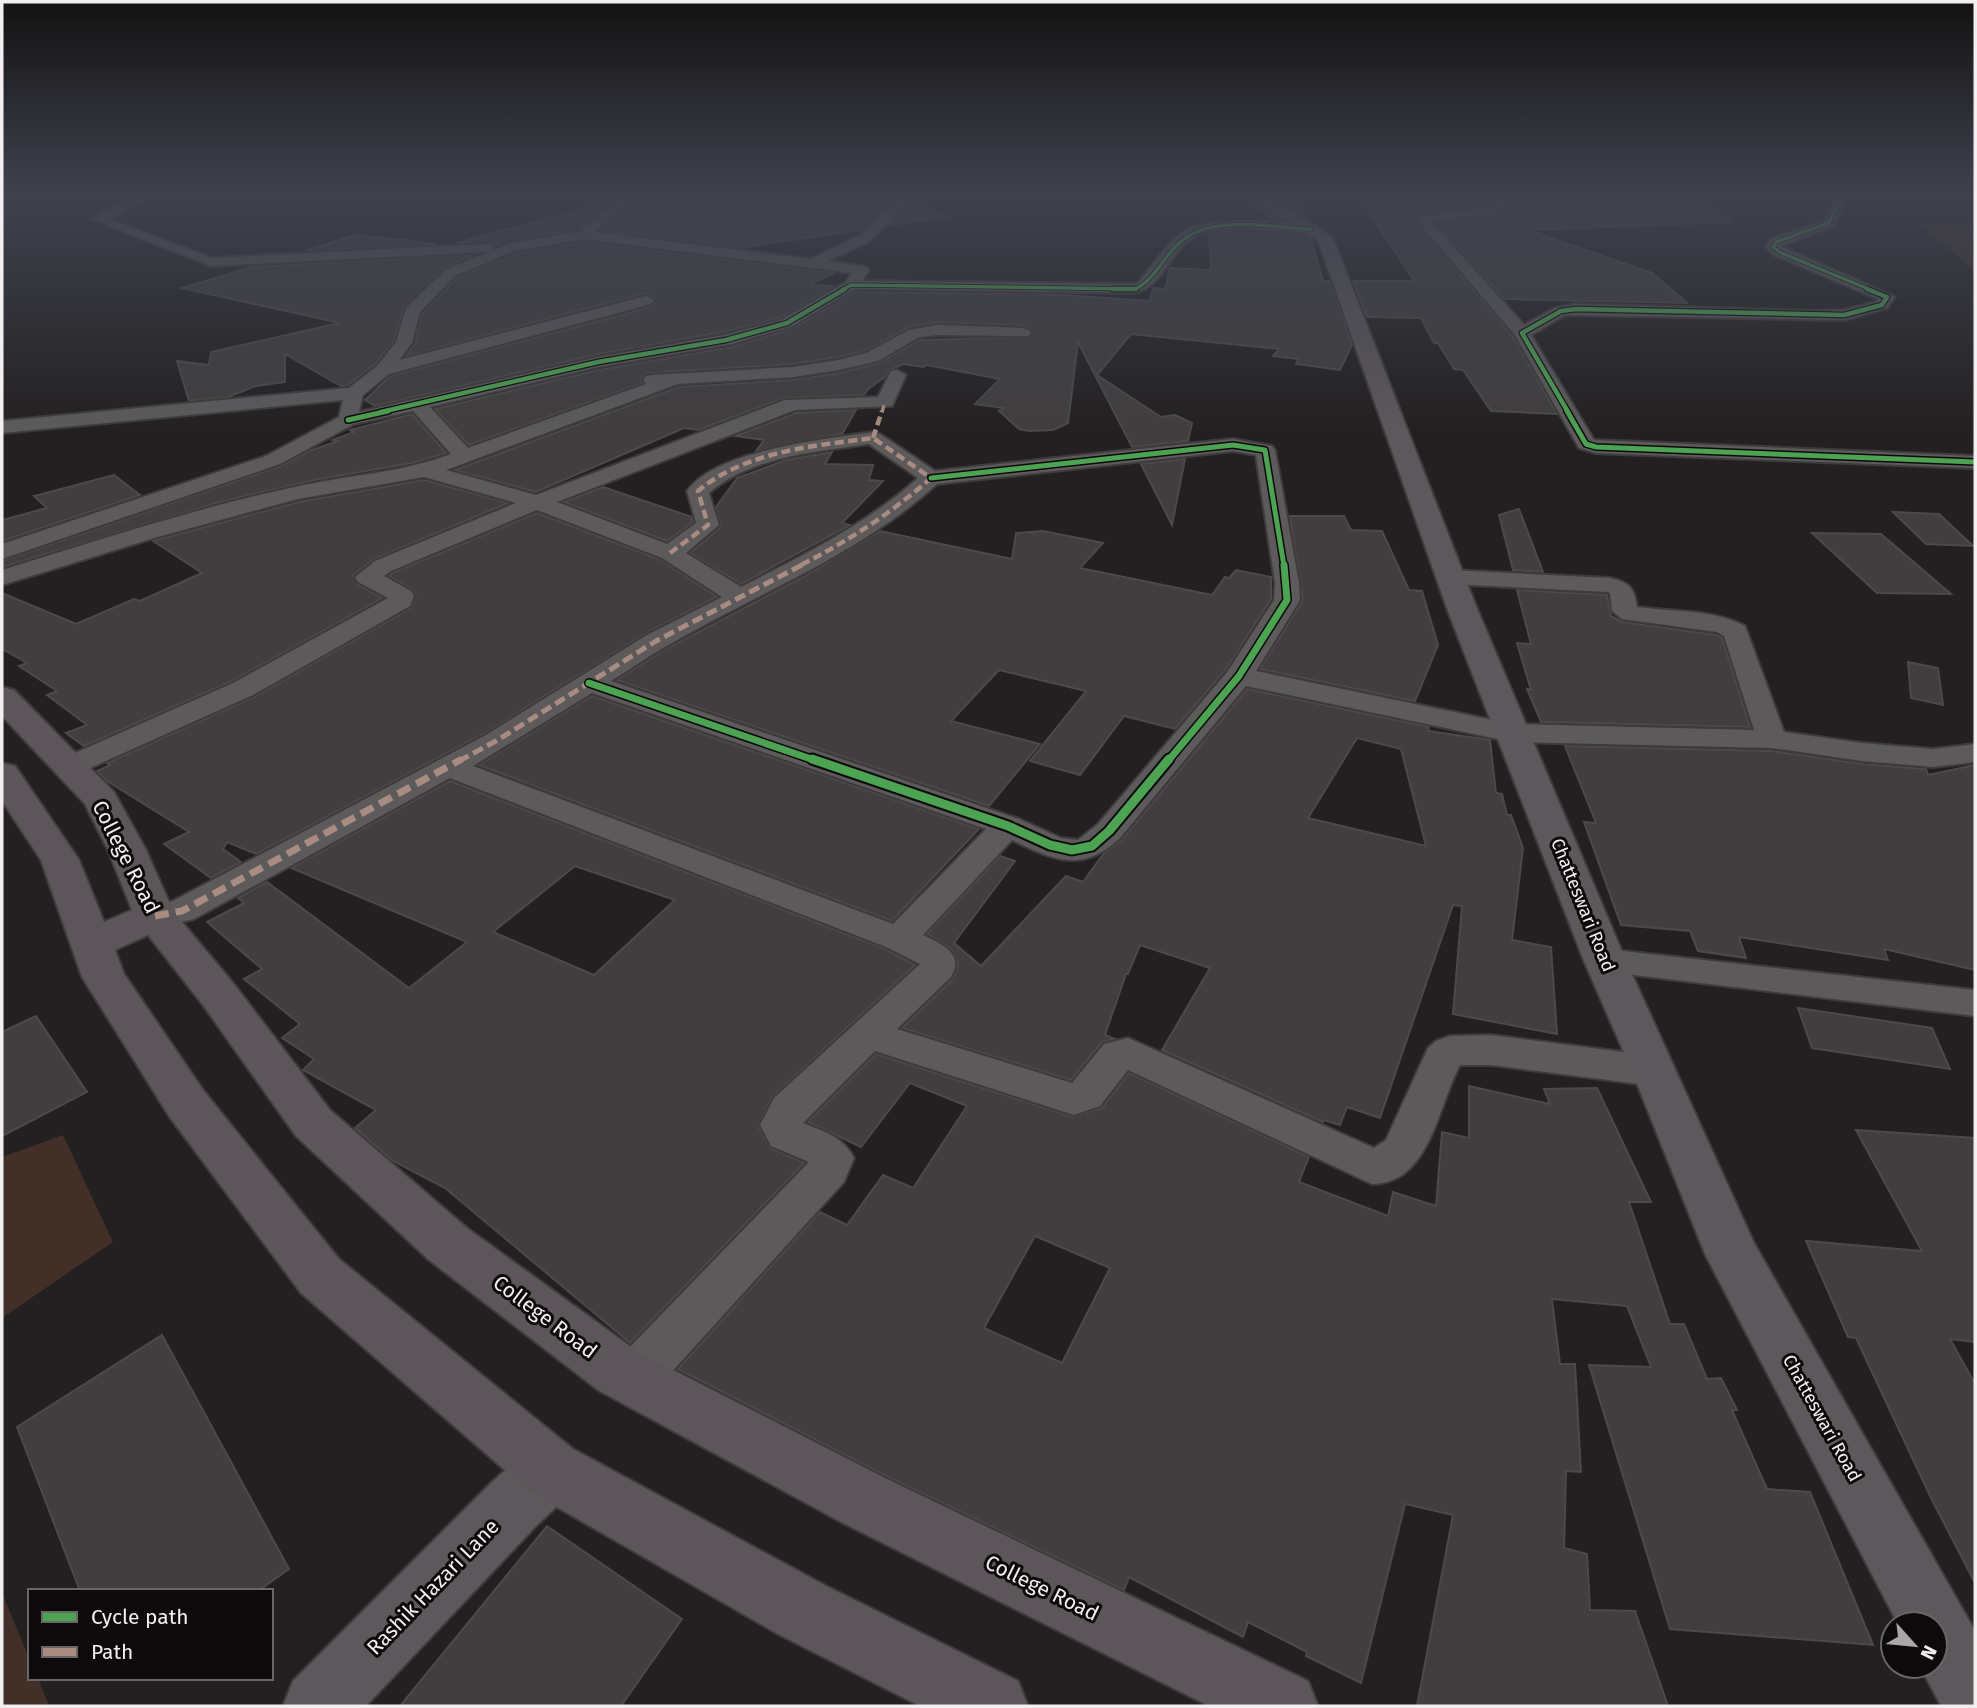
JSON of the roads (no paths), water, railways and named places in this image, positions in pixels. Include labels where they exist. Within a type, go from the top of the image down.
[{"type":"main road","name":"Chatteswari Road","points":[[1338,273],[1450,577],[1512,733],[1605,961],[1656,1071],[1732,1254],[1926,1610]]},
{"type":"main road","name":"College Road","points":[[2,697],[101,800],[127,850],[155,916],[218,994],[313,1123],[448,1244],[624,1374],[865,1501],[1283,1706]]},
{"type":"main road","points":[[2,774],[60,860],[104,977],[186,1103],[320,1276],[551,1469],[802,1610],[993,1706]]},
{"type":"main road","points":[[92,944],[155,916]]},
{"type":"main road","name":"Rashik Hazari Lane","points":[[318,1706],[551,1469]]},
{"type":"main road","name":"Chatteswari Road","points":[[1949,1652],[1975,1700]]},
{"type":"street","points":[[2,427],[354,393],[383,370],[404,342],[412,311],[451,273]]},
{"type":"street","points":[[2,552],[273,460],[348,419],[598,362],[726,340],[788,323],[851,285],[860,273]]},
{"type":"street","points":[[851,285],[1135,289],[1143,286],[1154,273]]},
{"type":"street","points":[[1468,273],[1522,333],[1587,444],[1596,447],[1975,462]]},
{"type":"street","points":[[1522,333],[1561,311],[1576,309],[1844,315],[1882,305],[1887,297],[1827,273]]},
{"type":"street","points":[[383,370],[646,301]]},
{"type":"street","points":[[621,380],[793,372],[839,365],[872,357],[915,333],[938,330],[1023,333]]},
{"type":"street","points":[[873,438],[897,374]]},
{"type":"street","points":[[2,578],[146,533],[296,493],[425,471],[675,379]]},
{"type":"street","points":[[500,383],[594,381]]},
{"type":"street","points":[[348,419],[354,393]]},
{"type":"street","points":[[68,767],[243,689],[401,601],[402,596],[368,578],[383,566],[537,502],[792,404],[885,402]]},
{"type":"street","points":[[416,403],[464,456]]},
{"type":"street","points":[[670,553],[708,525],[698,491],[708,479],[754,461],[873,438],[931,478]]},
{"type":"street","points":[[155,916],[182,911],[448,767],[656,641],[840,545],[895,510],[931,478],[1233,444],[1265,450],[1287,583],[1287,600],[1239,676],[1109,831],[1091,847],[1076,850],[1064,848],[1008,826],[589,683]]},
{"type":"street","points":[[425,471],[537,502],[670,553],[738,596]]},
{"type":"street","points":[[1450,577],[1610,585],[1622,589],[1625,611],[1631,614],[1712,622],[1731,628],[1736,632],[1772,739]]},
{"type":"street","points":[[1239,676],[1512,733],[1772,739],[1862,752],[1933,758],[1975,753]]},
{"type":"street","points":[[448,767],[899,939],[939,960],[938,968],[789,1109],[781,1125],[786,1134],[823,1150],[832,1158],[829,1170],[640,1371],[624,1374]]},
{"type":"street","points":[[899,939],[1008,826]]},
{"type":"street","points":[[1605,961],[1975,1003]]},
{"type":"street","points":[[867,1034],[1074,1099],[1085,1095],[1118,1054],[1128,1053],[1371,1167],[1380,1167],[1402,1151],[1442,1058],[1450,1051],[1490,1050],[1656,1071]]}]
